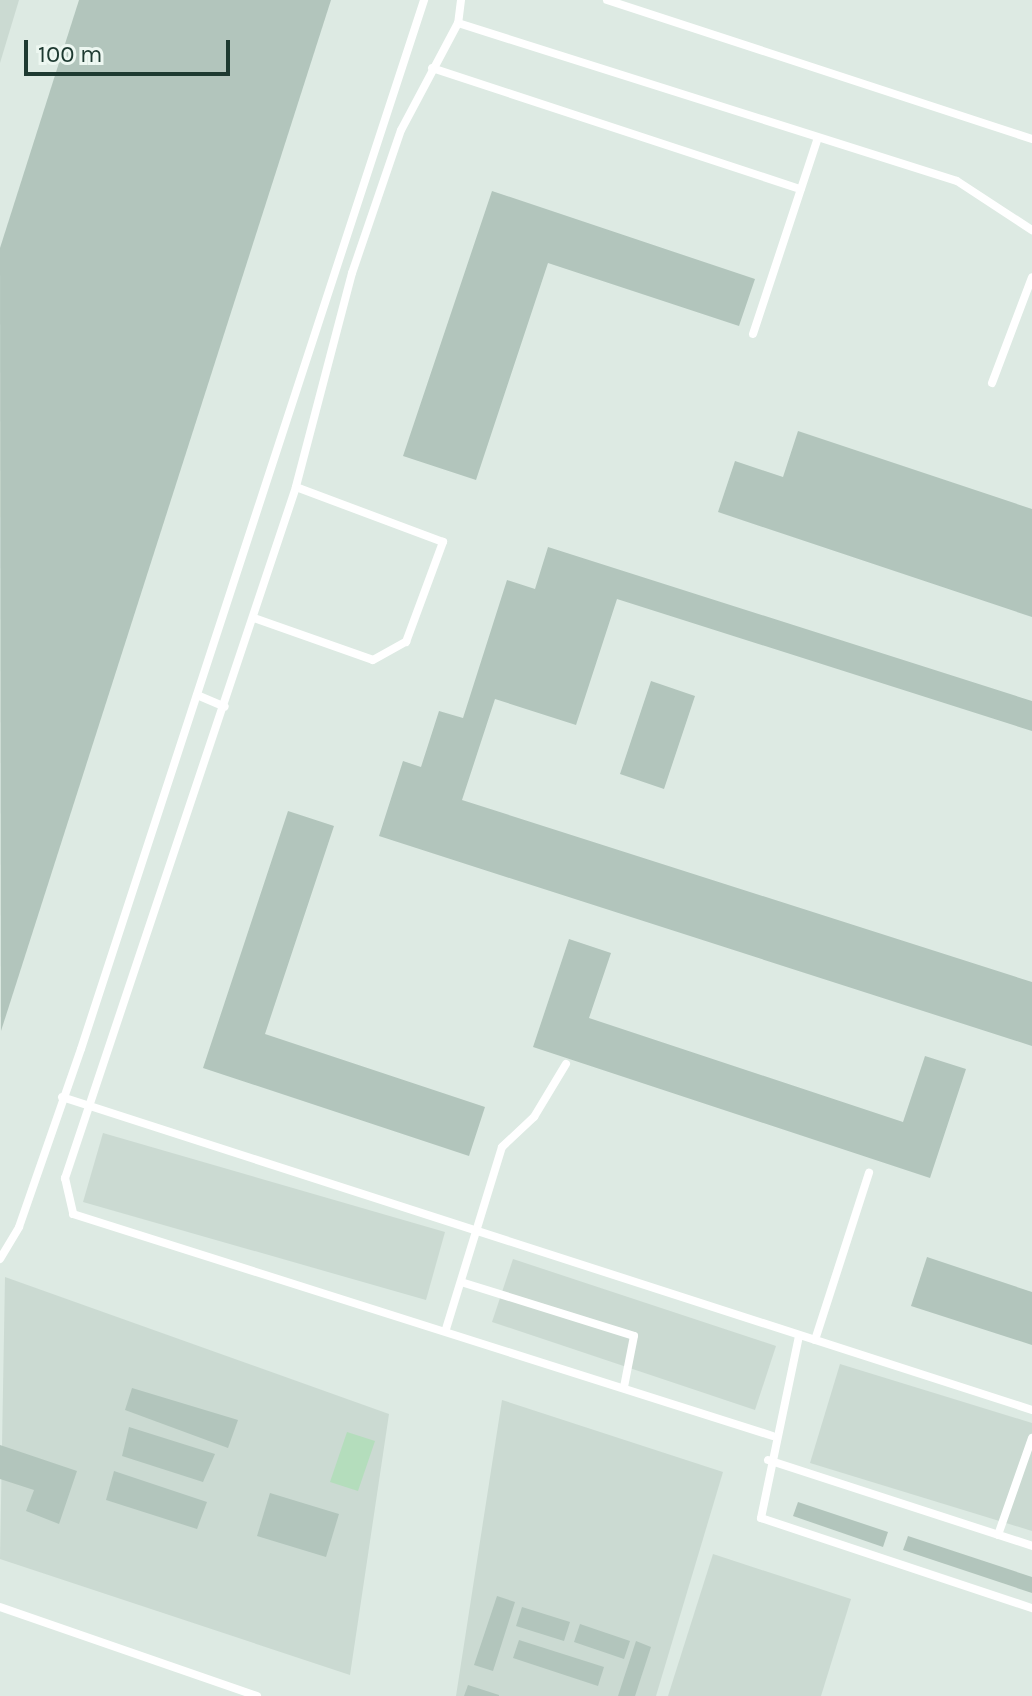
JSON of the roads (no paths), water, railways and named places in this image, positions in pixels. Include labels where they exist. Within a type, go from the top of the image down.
[{"type":"lane","points":[[0,1259],[19,1227],[424,0]]},
{"type":"lane","points":[[461,0],[458,23],[401,130],[352,273],[296,487],[225,707],[65,1178],[73,1214],[446,1329],[773,1436]]},
{"type":"lane","points":[[607,0],[1032,139]]},
{"type":"lane","points":[[458,23],[957,181],[1032,230]]},
{"type":"lane","points":[[432,68],[801,189]]},
{"type":"lane","points":[[753,334],[818,137]]},
{"type":"lane","points":[[992,383],[1032,277]]},
{"type":"lane","points":[[254,618],[373,660],[406,642],[443,542],[296,487]]},
{"type":"lane","points":[[197,695],[225,707]]},
{"type":"lane","points":[[446,1329],[502,1147],[534,1117],[566,1064]]},
{"type":"lane","points":[[62,1097],[1032,1410]]},
{"type":"lane","points":[[815,1340],[869,1173]]},
{"type":"lane","points":[[461,1282],[634,1336],[624,1387]]},
{"type":"lane","points":[[799,1336],[773,1436],[761,1518],[1032,1608]]},
{"type":"lane","points":[[998,1535],[1032,1438]]},
{"type":"lane","points":[[768,1460],[1032,1546]]},
{"type":"lane","points":[[0,1607],[257,1696]]}]
